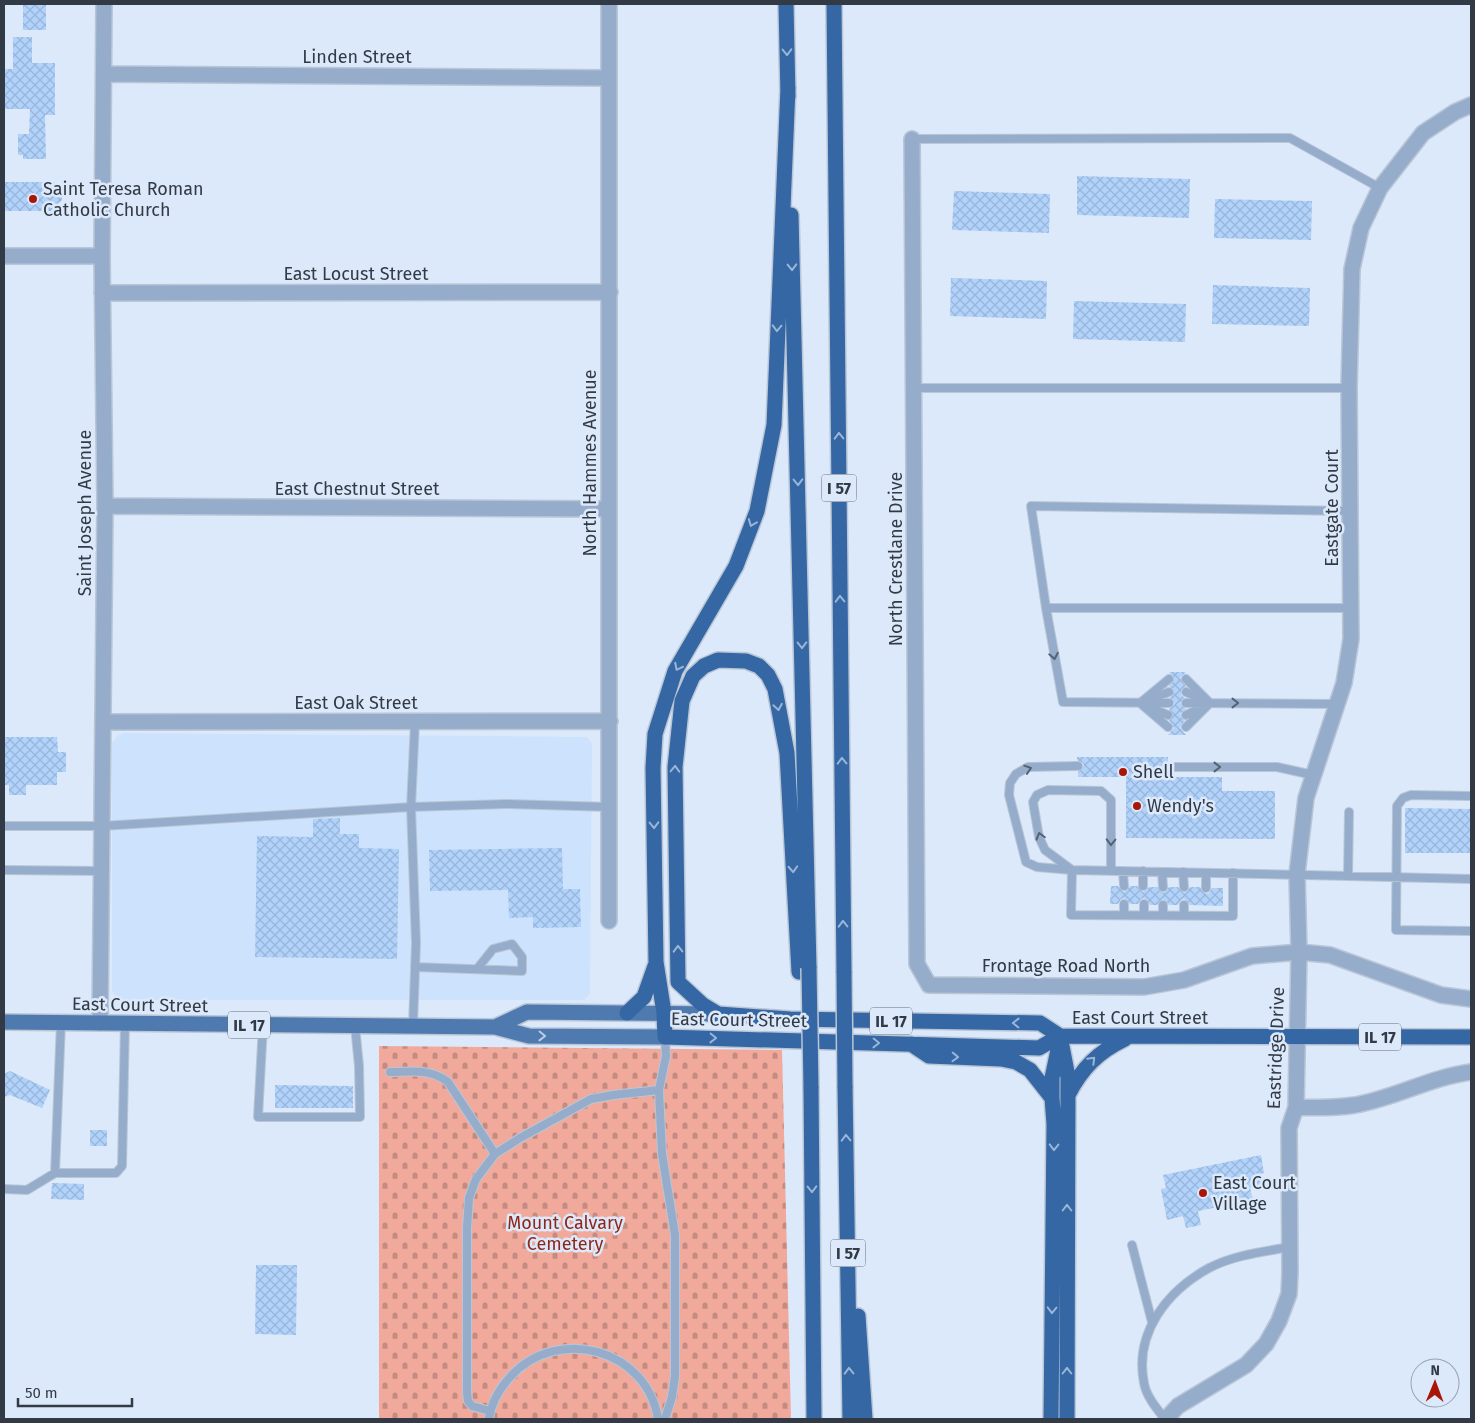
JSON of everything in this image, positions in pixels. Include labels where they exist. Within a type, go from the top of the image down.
[{"type":"highway","name":"I 57","points":[[786,4],[804,970],[811,1061],[814,1419]]},
{"type":"highway","name":"I 57","points":[[834,4],[850,1419]]},
{"type":"highway","points":[[665,1037],[664,1013],[656,962],[653,768],[655,734],[675,671],[736,566],[757,511],[774,426],[788,87]]},
{"type":"highway","points":[[664,1013],[678,982],[675,767],[682,701],[693,676],[704,666],[718,660],[746,661],[759,666],[768,675],[775,689],[787,753],[804,970]]},
{"type":"highway","points":[[627,1014],[644,997],[656,962]]},
{"type":"highway","points":[[678,982],[703,1005],[718,1014]]},
{"type":"highway","name":"IL 17","points":[[718,1014],[790,1019],[1040,1023],[1060,1036]]},
{"type":"highway","points":[[1060,1036],[1068,1076],[1067,1419]]},
{"type":"highway","points":[[1051,1419],[1054,1124],[1052,1078],[1060,1036]]},
{"type":"highway","name":"East Court Street","points":[[665,1037],[1039,1048],[1060,1036],[1471,1038]]},
{"type":"highway","points":[[1068,1096],[1090,1060],[1107,1047],[1129,1037]]},
{"type":"highway","points":[[910,1044],[929,1056],[1002,1059],[1016,1062],[1030,1070],[1052,1098]]},
{"type":"highway","points":[[847,1158],[865,1419]]},
{"type":"main road","name":"IL 17","points":[[495,1027],[527,1012],[718,1014]]},
{"type":"main road","name":"East Court Street","points":[[4,1022],[495,1027],[528,1036],[665,1037]]},
{"type":"street","name":"Saint Joseph Avenue","points":[[100,1023],[105,506],[102,293],[104,4]]},
{"type":"street","name":"North Hammes Avenue","points":[[609,4],[609,921]]},
{"type":"street","name":"Linden Street","points":[[104,74],[609,78]]},
{"type":"street","name":"Eastgate Court","points":[[1298,952],[1297,874],[1306,798],[1344,684],[1351,638],[1350,388],[1352,269],[1361,228],[1380,188],[1423,133],[1455,112],[1471,105]]},
{"type":"street","name":"North Crestlane Drive","points":[[912,139],[917,964],[923,978]]},
{"type":"street","points":[[4,256],[102,256]]},
{"type":"street","name":"East Locust Street","points":[[102,293],[610,292]]},
{"type":"street","name":"East Chestnut Street","points":[[105,506],[609,508]]},
{"type":"street","name":"East Oak Street","points":[[103,722],[610,721]]},
{"type":"street","name":"Frontage Road North","points":[[923,978],[929,985],[1144,987],[1184,980],[1252,956],[1298,952],[1330,956],[1441,995],[1471,999]]},
{"type":"street","name":"Eastridge Drive","points":[[1165,1419],[1178,1406],[1246,1365],[1266,1344],[1279,1321],[1289,1294],[1289,1128],[1296,1107],[1298,952]]},
{"type":"street","points":[[1296,1107],[1329,1108],[1357,1104],[1450,1075],[1471,1072]]},
{"type":"lane","points":[[912,139],[1290,138],[1380,188]]},
{"type":"lane","points":[[913,388],[1350,388]]},
{"type":"lane","points":[[1169,703],[1063,702],[1046,608],[1031,506],[1350,511]]},
{"type":"lane","points":[[1046,608],[1351,608]]},
{"type":"lane","points":[[1140,703],[1169,679]]},
{"type":"lane","points":[[1186,679],[1210,703]]},
{"type":"lane","points":[[1140,703],[1169,692]]},
{"type":"lane","points":[[1186,692],[1210,703]]},
{"type":"lane","points":[[1140,703],[1168,715]]},
{"type":"lane","points":[[1140,703],[1168,727]]},
{"type":"lane","points":[[1186,703],[1338,704]]},
{"type":"lane","points":[[1186,715],[1210,703]]},
{"type":"lane","points":[[1186,727],[1210,703]]},
{"type":"lane","points":[[413,1026],[415,966],[411,807],[415,722]]},
{"type":"lane","points":[[1078,766],[1028,767],[1016,774],[1010,782],[1008,795],[1026,862],[1037,867],[1072,870],[1471,878]]},
{"type":"lane","points":[[1168,767],[1282,767],[1314,775]]},
{"type":"lane","points":[[1072,870],[1045,850],[1039,837],[1033,802],[1037,795],[1048,790],[1101,792],[1111,800],[1111,870]]},
{"type":"lane","points":[[1471,796],[1411,795],[1402,798],[1397,806],[1396,877],[1396,930],[1471,931]]},
{"type":"lane","points":[[4,826],[102,826],[411,807],[506,804],[610,807]]},
{"type":"lane","points":[[1348,876],[1349,812]]},
{"type":"lane","points":[[4,870],[101,871]]},
{"type":"lane","points":[[1072,870],[1071,915],[1233,916],[1233,873]]},
{"type":"lane","points":[[1122,871],[1124,886]]},
{"type":"lane","points":[[1143,871],[1143,886]]},
{"type":"lane","points":[[1162,872],[1163,887]]},
{"type":"lane","points":[[1183,872],[1184,887]]},
{"type":"lane","points":[[1206,873],[1206,888]]},
{"type":"lane","points":[[1124,904],[1124,915]]},
{"type":"lane","points":[[1144,904],[1144,915]]},
{"type":"lane","points":[[1163,905],[1163,915]]},
{"type":"lane","points":[[1184,905],[1184,916]]},
{"type":"lane","points":[[1206,916],[1207,906]]},
{"type":"lane","points":[[415,966],[477,969],[522,971],[522,957],[512,944],[492,949],[477,969]]},
{"type":"lane","points":[[55,1173],[61,1022]]},
{"type":"lane","points":[[4,1188],[27,1190],[55,1173],[116,1174],[122,1166],[125,1023]]},
{"type":"lane","points":[[263,1025],[258,1117],[360,1117],[359,1066],[355,1026]]},
{"type":"lane","points":[[665,1037],[666,1056],[659,1090],[662,1154],[675,1235],[675,1376],[672,1396],[665,1419]]},
{"type":"lane","points":[[390,1072],[425,1071],[438,1074],[448,1082],[494,1154]]},
{"type":"lane","points":[[490,1410],[472,1406],[468,1401],[467,1228],[469,1198],[476,1179],[494,1154],[592,1099],[659,1090]]},
{"type":"lane","points":[[1132,1245],[1152,1322]]},
{"type":"lane","points":[[1165,1419],[1144,1384],[1142,1363],[1145,1337],[1152,1322],[1184,1284],[1210,1268],[1241,1256],[1290,1247]]},
{"type":"lane","points":[[489,1419],[490,1410],[502,1386],[520,1366],[544,1353],[571,1348],[598,1352],[623,1363],[643,1382],[656,1407],[658,1419]]},
{"type":"shaded area","points":[[123,733],[587,737],[592,744],[590,994],[584,1000],[123,1000],[116,997],[112,991],[112,743],[117,736]]},
{"type":"green space","name":"Mount Calvary Cemetery","points":[[379,1046],[782,1050],[791,1419],[379,1419]]},
{"type":"building","points":[[23,4],[46,4],[46,30],[23,30]]},
{"type":"building","points":[[13,37],[32,37],[32,63],[55,63],[55,115],[45,115],[46,159],[23,159],[23,155],[18,155],[18,134],[29,134],[30,109],[4,109],[4,69],[13,69]]},
{"type":"building","points":[[1077,176],[1190,179],[1189,218],[1077,215]]},
{"type":"building","name":"Saint Teresa Roman Catholic Church","points":[[4,182],[55,182],[54,187],[62,193],[62,200],[51,211],[4,211]]},
{"type":"building","points":[[954,191],[1050,194],[1049,233],[952,230]]},
{"type":"building","points":[[1215,199],[1312,201],[1311,240],[1214,238]]},
{"type":"building","points":[[951,278],[1047,281],[1046,319],[950,316]]},
{"type":"building","points":[[1213,285],[1310,288],[1309,326],[1212,324]]},
{"type":"building","points":[[1074,301],[1186,304],[1185,342],[1073,339]]},
{"type":"building","name":"Shell","points":[[1169,672],[1186,672],[1180,678],[1186,686],[1181,690],[1181,695],[1185,698],[1180,703],[1186,709],[1180,714],[1185,720],[1180,728],[1186,735],[1168,735],[1174,728],[1169,720],[1173,714],[1169,709],[1175,704],[1170,698],[1174,691],[1169,686],[1174,678]]},
{"type":"building","points":[[4,737],[57,737],[58,752],[66,752],[66,772],[57,772],[57,785],[26,785],[26,795],[9,795],[9,785],[4,785]]},
{"type":"building","points":[[1077,757],[1168,757],[1168,761],[1162,767],[1168,773],[1168,777],[1222,777],[1222,791],[1275,791],[1275,839],[1126,838],[1126,777],[1078,777],[1078,772],[1084,766],[1083,763],[1077,760]]},
{"type":"building","points":[[1405,808],[1471,809],[1471,853],[1405,853]]},
{"type":"building","points":[[340,818],[340,834],[359,834],[359,848],[399,849],[397,959],[255,957],[257,836],[313,837],[313,819]]},
{"type":"building","points":[[562,848],[563,889],[580,889],[581,927],[533,928],[533,917],[509,918],[508,890],[430,891],[429,850]]},
{"type":"building","points":[[1111,886],[1118,886],[1124,892],[1130,886],[1137,886],[1143,892],[1149,887],[1157,887],[1163,893],[1169,887],[1178,887],[1184,893],[1190,887],[1200,887],[1206,894],[1212,888],[1223,888],[1223,906],[1190,905],[1184,899],[1178,905],[1169,905],[1163,899],[1157,905],[1150,905],[1144,898],[1138,904],[1130,904],[1124,898],[1118,904],[1110,904]]},
{"type":"building","points":[[10,1071],[50,1090],[42,1108],[10,1095],[4,1097],[4,1074]]},
{"type":"building","points":[[275,1085],[353,1086],[353,1108],[275,1108]]},
{"type":"building","points":[[90,1130],[107,1130],[107,1146],[90,1146]]},
{"type":"building","name":"East Court Village","points":[[1261,1155],[1264,1173],[1261,1174],[1263,1186],[1250,1188],[1253,1200],[1198,1211],[1201,1225],[1186,1228],[1183,1216],[1167,1220],[1161,1189],[1166,1188],[1163,1175]]},
{"type":"building","points":[[52,1183],[84,1184],[84,1200],[51,1199]]},
{"type":"building","points":[[256,1265],[297,1265],[296,1335],[255,1334]]},
{"type":"place","name":"Saint Teresa Roman Catholic Church","points":[[33,199]]},
{"type":"place","name":"Shell","points":[[1123,772]]},
{"type":"place","name":"Wendy's","points":[[1137,806]]},
{"type":"place","name":"East Court Village","points":[[1203,1193]]}]
